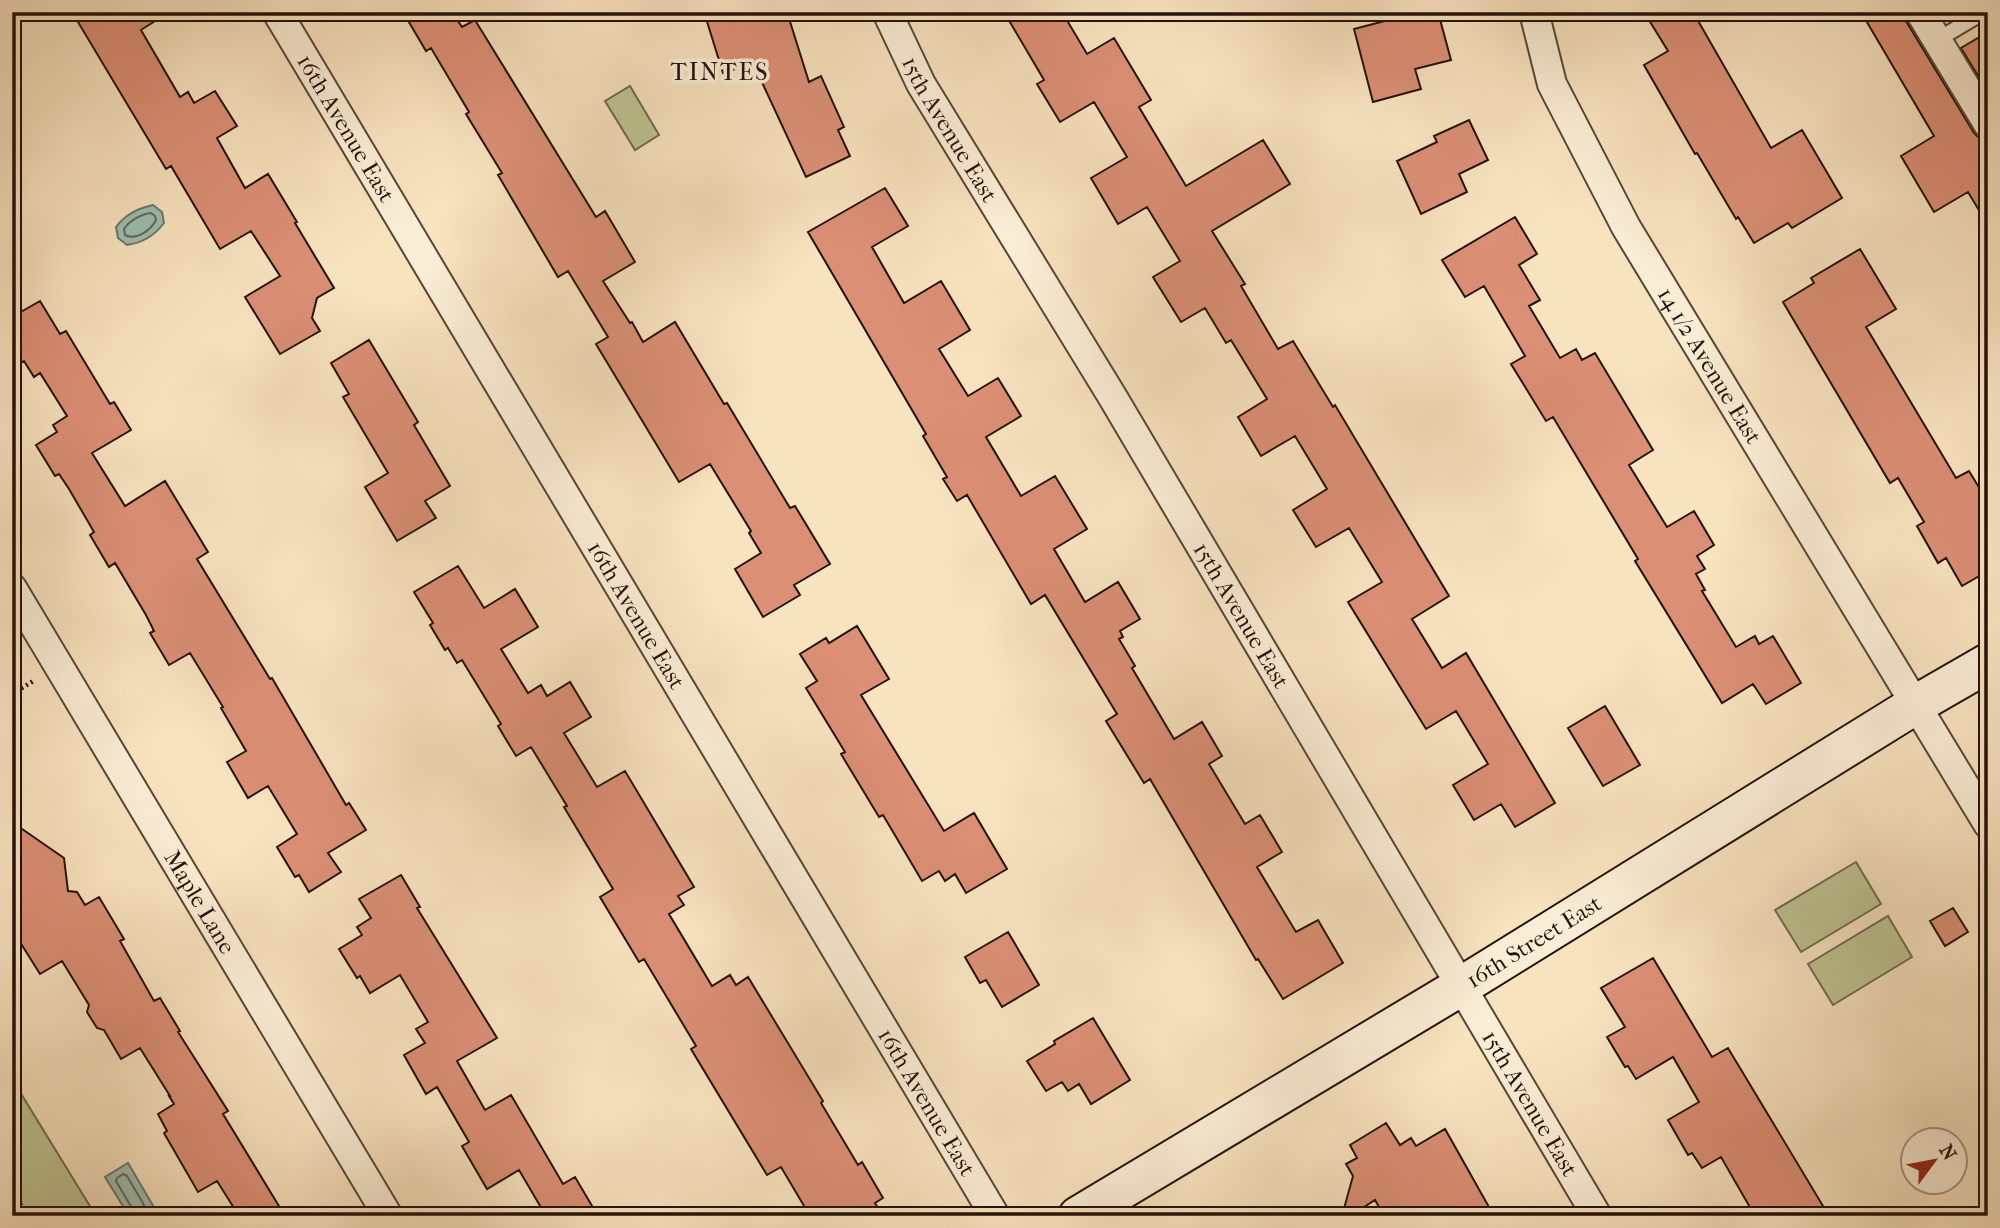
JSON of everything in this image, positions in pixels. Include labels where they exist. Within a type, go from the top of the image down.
[{"type":"street","name":"16th Avenue East","points":[[277,12],[996,1216]]},
{"type":"street","name":"15th Avenue East","points":[[887,12],[922,85],[1112,396],[1597,1216]]},
{"type":"street","name":"14 1/2 Avenue East","points":[[1534,12],[1552,84],[1626,227],[1988,824]]},
{"type":"street","points":[[1920,12],[1988,124]]},
{"type":"street","name":"Maple Lane","points":[[12,588],[388,1216]]},
{"type":"street","name":"16th Street East","points":[[1079,1216],[1988,663]]},
{"type":"lane","points":[[1937,40],[1984,12]]},
{"type":"path","points":[[12,1197],[33,1216]]},
{"type":"green space","points":[[630,86],[659,135],[635,150],[605,101]]},
{"type":"green space","points":[[1856,862],[1881,904],[1801,952],[1775,910]]},
{"type":"green space","points":[[1888,916],[1912,957],[1833,1005],[1808,964]]},
{"type":"green space","points":[[12,1079],[96,1216],[12,1216]]},
{"type":"water","points":[[153,205],[162,212],[164,223],[157,231],[133,244],[127,245],[118,238],[116,227],[123,219],[137,210]]},
{"type":"water","points":[[128,1163],[155,1209],[144,1216],[129,1216],[105,1177]]},
{"type":"building","points":[[72,12],[169,12],[141,30],[180,97],[188,92],[194,103],[215,91],[237,126],[217,138],[245,188],[268,174],[297,222],[295,223],[334,288],[317,298],[312,318],[320,331],[280,354],[245,297],[280,276],[251,231],[220,249],[171,166],[166,169]]},
{"type":"building","points":[[403,12],[452,12],[462,27],[475,20],[596,217],[605,211],[635,262],[603,281],[630,323],[632,322],[643,342],[675,322],[790,508],[795,506],[830,564],[794,585],[800,595],[763,617],[735,569],[761,553],[749,533],[751,531],[710,464],[679,482],[596,344],[608,337],[568,271],[558,277],[498,175],[502,173],[466,114],[469,112],[431,48],[426,51]]},
{"type":"building","points":[[704,12],[787,12],[809,82],[821,76],[844,127],[838,130],[850,156],[806,177],[753,63],[723,73]]},
{"type":"building","points":[[1004,12],[1062,12],[1087,54],[1114,38],[1151,100],[1139,107],[1186,186],[1263,140],[1290,184],[1212,231],[1245,284],[1241,286],[1278,349],[1293,341],[1333,407],[1335,405],[1449,596],[1412,619],[1442,668],[1466,653],[1555,803],[1515,827],[1501,804],[1474,820],[1453,785],[1488,764],[1456,711],[1426,729],[1348,602],[1382,582],[1349,528],[1316,547],[1293,510],[1327,489],[1295,436],[1261,456],[1238,417],[1267,399],[1231,340],[1226,343],[1205,308],[1181,322],[1153,277],[1180,261],[1147,207],[1118,224],[1091,178],[1127,157],[1094,102],[1060,122],[1037,84],[1044,80]]},
{"type":"building","points":[[1398,12],[1438,12],[1451,60],[1415,69],[1421,89],[1373,102],[1354,29],[1400,17]]},
{"type":"building","points":[[1644,12],[1693,12],[1771,148],[1802,130],[1842,198],[1792,228],[1788,223],[1754,243],[1738,217],[1736,219],[1697,153],[1695,154],[1644,65],[1668,51]]},
{"type":"building","points":[[1861,12],[1903,12],[1974,133],[1988,141],[1988,225],[1968,192],[1934,212],[1901,156],[1934,136]]},
{"type":"building","points":[[1988,32],[1988,92],[1961,48]]},
{"type":"building","points":[[1469,120],[1488,160],[1459,174],[1467,192],[1421,214],[1397,161],[1437,142],[1434,136]]},
{"type":"building","points":[[885,188],[908,226],[872,247],[904,303],[941,281],[970,330],[939,349],[968,396],[998,378],[1021,416],[986,437],[1021,496],[1055,476],[1087,529],[1054,549],[1085,602],[1118,582],[1140,619],[1120,631],[1123,637],[1119,639],[1135,666],[1132,668],[1174,739],[1202,722],[1222,756],[1209,764],[1245,824],[1260,815],[1282,852],[1257,867],[1296,932],[1318,920],[1343,963],[1283,999],[1258,959],[1256,960],[1150,779],[1144,783],[1106,721],[1117,714],[1045,595],[1031,604],[967,495],[957,501],[943,479],[947,477],[923,436],[926,434],[808,232]]},
{"type":"building","points":[[1515,217],[1537,254],[1519,265],[1540,300],[1529,306],[1560,358],[1576,349],[1582,360],[1595,353],[1653,450],[1629,465],[1667,527],[1694,511],[1714,545],[1697,556],[1705,569],[1696,574],[1705,590],[1702,591],[1736,647],[1755,636],[1759,644],[1773,636],[1801,683],[1766,704],[1753,684],[1722,703],[1635,561],[1638,559],[1553,417],[1546,421],[1511,364],[1525,356],[1484,286],[1465,297],[1442,260]]},
{"type":"building","points":[[1860,249],[1896,309],[1866,327],[1956,478],[1969,471],[1988,502],[1988,571],[1962,586],[1946,558],[1938,563],[1917,526],[1924,522],[1898,478],[1890,483],[1783,302],[1814,283],[1811,278]]},
{"type":"building","points":[[40,301],[60,334],[66,331],[110,404],[114,402],[131,430],[92,453],[125,506],[165,481],[208,552],[197,559],[270,679],[272,678],[346,805],[349,803],[366,830],[328,853],[341,872],[309,892],[299,875],[295,877],[277,847],[297,834],[268,786],[248,798],[227,762],[246,751],[221,708],[223,707],[190,653],[169,665],[150,633],[154,631],[146,615],[115,563],[109,567],[90,535],[94,532],[69,489],[59,474],[55,476],[36,445],[57,432],[53,425],[67,416],[40,373],[34,377],[24,361],[12,368],[12,317]]},
{"type":"building","points":[[369,340],[418,422],[414,425],[450,486],[425,501],[436,518],[397,541],[365,487],[388,473],[343,397],[349,394],[331,363]]},
{"type":"building","points":[[458,566],[484,608],[515,589],[538,627],[501,649],[528,693],[541,685],[547,696],[570,682],[591,717],[564,733],[597,787],[625,771],[694,887],[678,896],[684,905],[669,914],[712,986],[730,975],[736,985],[748,977],[823,1101],[821,1103],[858,1165],[862,1162],[883,1198],[875,1203],[883,1216],[810,1216],[781,1167],[767,1175],[691,1049],[696,1046],[644,959],[639,962],[600,897],[613,889],[531,747],[516,756],[498,726],[501,724],[462,660],[457,663],[448,648],[445,650],[430,625],[433,623],[414,592]]},
{"type":"building","points":[[857,626],[889,679],[861,695],[944,831],[974,813],[1007,869],[966,893],[955,874],[945,881],[939,871],[922,881],[883,815],[879,817],[841,754],[845,752],[806,688],[817,681],[800,654],[826,638],[829,643]]},
{"type":"building","points":[[1605,706],[1640,765],[1603,786],[1568,728]]},
{"type":"building","points":[[12,822],[64,858],[68,891],[77,892],[85,905],[99,897],[124,939],[120,941],[154,1001],[160,998],[180,1031],[178,1032],[228,1111],[223,1114],[285,1216],[239,1216],[217,1181],[198,1192],[164,1133],[167,1131],[158,1114],[174,1104],[140,1048],[121,1059],[104,1030],[97,1028],[87,1012],[89,1005],[62,961],[40,974],[13,931],[17,922],[12,914]]},
{"type":"building","points":[[401,875],[420,907],[417,908],[497,1038],[457,1061],[485,1110],[511,1095],[563,1184],[575,1177],[598,1216],[546,1216],[519,1170],[487,1189],[462,1146],[469,1142],[437,1087],[426,1094],[404,1055],[425,1043],[416,1029],[428,1022],[400,975],[370,993],[339,949],[362,935],[357,927],[371,918],[359,899]]},
{"type":"building","points":[[1953,908],[1968,932],[1945,946],[1930,921]]},
{"type":"building","points":[[1008,932],[1039,985],[1002,1007],[986,980],[980,983],[965,957]]},
{"type":"building","points":[[1653,958],[1712,1057],[1728,1048],[1829,1216],[1755,1216],[1721,1157],[1702,1168],[1692,1153],[1688,1155],[1668,1120],[1699,1102],[1673,1057],[1636,1079],[1628,1066],[1625,1067],[1607,1037],[1625,1027],[1601,988]]},
{"type":"building","points":[[1093,1018],[1130,1080],[1091,1104],[1079,1084],[1068,1091],[1062,1082],[1046,1091],[1027,1061]]},
{"type":"building","points":[[1386,1123],[1400,1145],[1411,1138],[1416,1146],[1445,1129],[1494,1216],[1384,1216],[1375,1200],[1350,1216],[1342,1216],[1353,1176],[1346,1164],[1357,1158],[1350,1145]]},
{"type":"district","name":"TINTES","points":[[720,72]]}]
